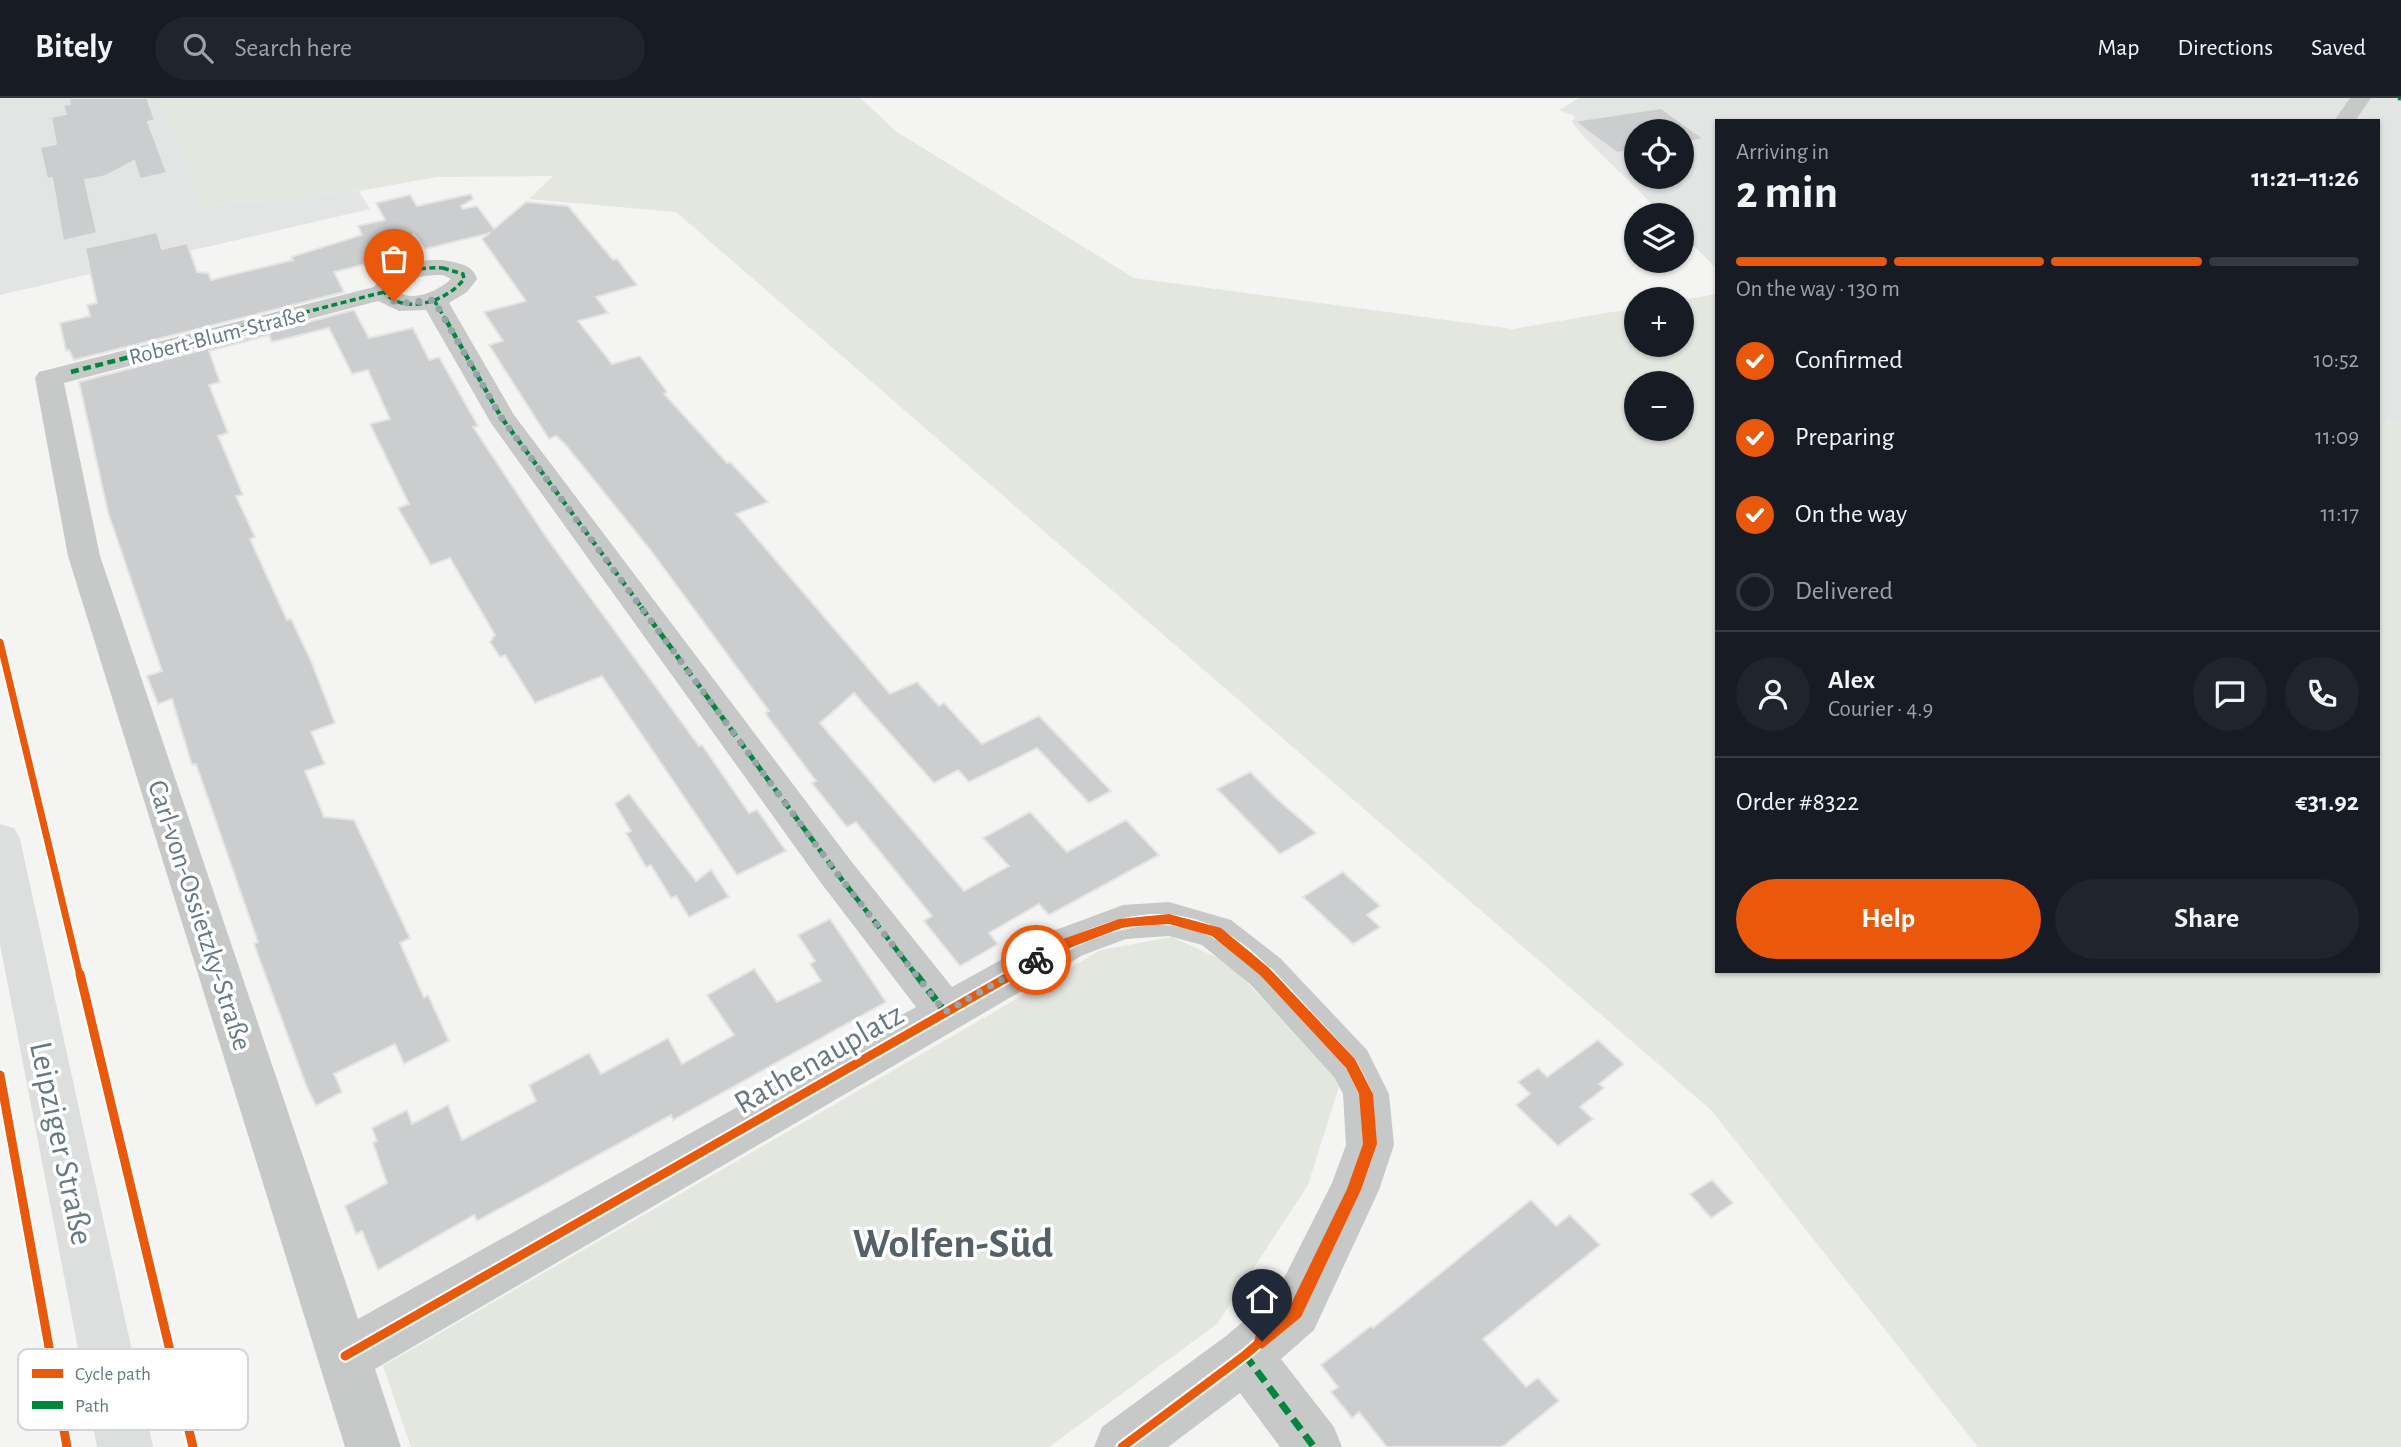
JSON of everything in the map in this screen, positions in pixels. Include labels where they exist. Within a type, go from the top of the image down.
[{"type":"main road","name":"Leipziger Straße","points":[[0,839],[105,1349]]},
{"type":"street","points":[[2345,119],[2361,98]]},
{"type":"street","name":"Robert-Blum-Straße","points":[[49,378],[384,292],[392,281],[412,271],[449,268],[463,274],[464,279],[462,285],[434,300],[405,303],[386,298],[384,292]]},
{"type":"street","points":[[434,300],[501,417],[836,872],[945,1012]]},
{"type":"street","name":"Carl-von-Ossietzky-Straße","points":[[49,378],[84,556],[373,1447]]},
{"type":"street","name":"Rathenauplatz","points":[[345,1356],[1068,943],[1123,922],[1169,919],[1216,932],[1265,971],[1351,1063],[1366,1094],[1370,1144],[1354,1190],[1295,1312],[1245,1355],[1122,1447]]},
{"type":"street","points":[[1245,1355],[1314,1447]]},
{"type":"shaded area","points":[[0,98],[158,98],[205,206],[359,191],[370,209],[0,295]]},
{"type":"shaded area","points":[[158,98],[860,98],[897,132],[1134,278],[1513,329],[1624,310],[1624,357],[1694,357],[1694,298],[1715,294],[1715,973],[2380,973],[2380,420],[2401,423],[2401,1447],[1978,1447],[1711,1110],[676,212],[529,199],[553,176],[437,177],[359,191],[204,206]]},
{"type":"shaded area","points":[[1579,98],[2401,98],[2401,423],[2380,420],[2380,119],[1715,119],[1715,267],[1694,246],[1694,203],[1651,203],[1637,189],[1694,189],[1694,119],[1624,119],[1624,176],[1572,122],[1575,116],[1559,110]]},
{"type":"shaded area","points":[[1172,937],[1227,962],[1341,1080],[1308,1185],[1217,1324],[1049,1447],[411,1447],[383,1366],[1101,950]]},
{"type":"building","points":[[69,98],[147,98],[155,120],[148,122],[167,173],[140,179],[134,161],[106,176],[85,180],[97,233],[63,241],[52,178],[47,179],[40,147],[56,144],[51,117],[66,114],[63,105],[70,104]]},
{"type":"building","points":[[1661,108],[1676,119],[1624,119],[1624,152],[1617,153],[1574,121]]},
{"type":"building","points":[[1694,132],[1704,139],[1694,141]]},
{"type":"building","points":[[471,194],[473,199],[461,206],[463,209],[477,206],[494,229],[526,202],[568,206],[613,260],[617,259],[637,285],[596,297],[608,313],[578,321],[612,364],[640,356],[667,392],[664,394],[727,463],[730,462],[768,502],[736,514],[890,694],[917,682],[939,706],[944,703],[982,744],[1039,716],[1111,791],[1089,803],[1037,748],[969,782],[958,770],[934,783],[854,693],[820,723],[964,891],[1009,866],[983,838],[1030,812],[1067,852],[1126,820],[1159,855],[1049,915],[1039,904],[989,933],[998,944],[960,966],[924,921],[932,916],[856,822],[847,827],[812,783],[816,781],[765,713],[769,711],[649,548],[565,444],[556,436],[549,439],[489,345],[503,341],[484,312],[526,301],[482,239],[490,233],[425,249],[414,234],[389,249],[393,257],[334,272],[344,292],[74,360],[69,350],[66,351],[60,323],[90,316],[87,305],[97,303],[85,248],[157,232],[162,249],[187,243],[197,272],[208,273],[211,280],[293,260],[291,257],[362,235],[358,226],[385,220],[376,203],[410,195],[417,206]]},
{"type":"building","points":[[354,310],[369,338],[413,328],[429,360],[439,357],[478,426],[473,427],[546,537],[699,746],[702,745],[749,813],[757,810],[786,851],[737,875],[602,676],[535,703],[505,655],[500,657],[490,642],[495,635],[450,558],[431,565],[398,508],[409,504],[370,424],[390,419],[368,370],[352,374],[329,328],[272,342],[269,335],[209,351],[220,382],[209,385],[228,433],[218,436],[243,495],[236,496],[255,537],[250,539],[287,620],[291,619],[311,661],[335,723],[311,732],[325,764],[305,771],[324,817],[354,820],[410,938],[400,943],[424,998],[428,995],[449,1041],[404,1064],[395,1044],[360,1061],[334,1074],[342,1092],[316,1106],[254,944],[258,942],[196,764],[192,765],[172,699],[158,704],[147,676],[162,671],[108,512],[79,382]]},
{"type":"building","points":[[1250,772],[1316,833],[1280,854],[1217,789]]},
{"type":"building","points":[[629,794],[696,881],[711,870],[729,897],[689,917],[676,896],[671,898],[651,865],[646,867],[626,833],[631,831],[615,804]]},
{"type":"building","points":[[1343,872],[1380,906],[1367,915],[1380,927],[1353,944],[1303,897]]},
{"type":"building","points":[[830,919],[886,1002],[673,1120],[671,1115],[477,1221],[474,1215],[378,1270],[362,1231],[356,1234],[345,1206],[387,1183],[373,1143],[377,1141],[372,1128],[407,1110],[412,1124],[448,1105],[462,1140],[536,1101],[529,1085],[589,1053],[601,1074],[668,1038],[682,1064],[734,1035],[707,995],[754,969],[777,1002],[821,981],[810,964],[815,961],[798,935]]},
{"type":"building","points":[[1598,1040],[1624,1064],[1599,1084],[1604,1088],[1580,1107],[1593,1119],[1558,1146],[1516,1105],[1530,1094],[1518,1082],[1538,1068],[1547,1077]]},
{"type":"building","points":[[1712,1180],[1733,1203],[1711,1218],[1690,1194]]},
{"type":"building","points":[[1531,1200],[1556,1226],[1570,1215],[1600,1245],[1483,1339],[1526,1387],[1538,1378],[1559,1401],[1502,1447],[1387,1447],[1359,1412],[1352,1418],[1331,1392],[1338,1387],[1321,1365],[1371,1326],[1373,1328]]},
{"type":"marked path","points":[[71,372],[384,292],[397,277],[419,269],[431,267],[454,270],[463,274],[464,279],[449,293],[424,302],[399,303],[384,292]]},
{"type":"marked path","points":[[434,300],[501,417],[836,872],[945,1012]]},
{"type":"marked path","points":[[1245,1355],[1314,1447]]},
{"type":"cycle path","points":[[0,642],[170,1349]]},
{"type":"cycle path","points":[[345,1356],[1068,943],[1123,922],[1169,919],[1216,932],[1265,971],[1351,1064],[1366,1094],[1370,1145],[1354,1190],[1295,1312],[1245,1355],[1122,1447]]},
{"type":"cycle path","points":[[0,1075],[49,1349]]},
{"type":"cycle path","points":[[64,1430],[67,1447]]},
{"type":"cycle path","points":[[189,1430],[193,1447]]},
{"type":"way so far","points":[[394,301],[420,303],[434,300],[501,417],[836,872],[945,1012],[1036,960]]},
{"type":"district","name":"Wolfen-Süd","points":[[953,1242]]},
{"type":"route","points":[[1036,960],[1068,943],[1123,922],[1169,919],[1216,932],[1265,971],[1351,1063],[1366,1094],[1370,1144],[1354,1190],[1295,1312],[1262,1341]]}]
